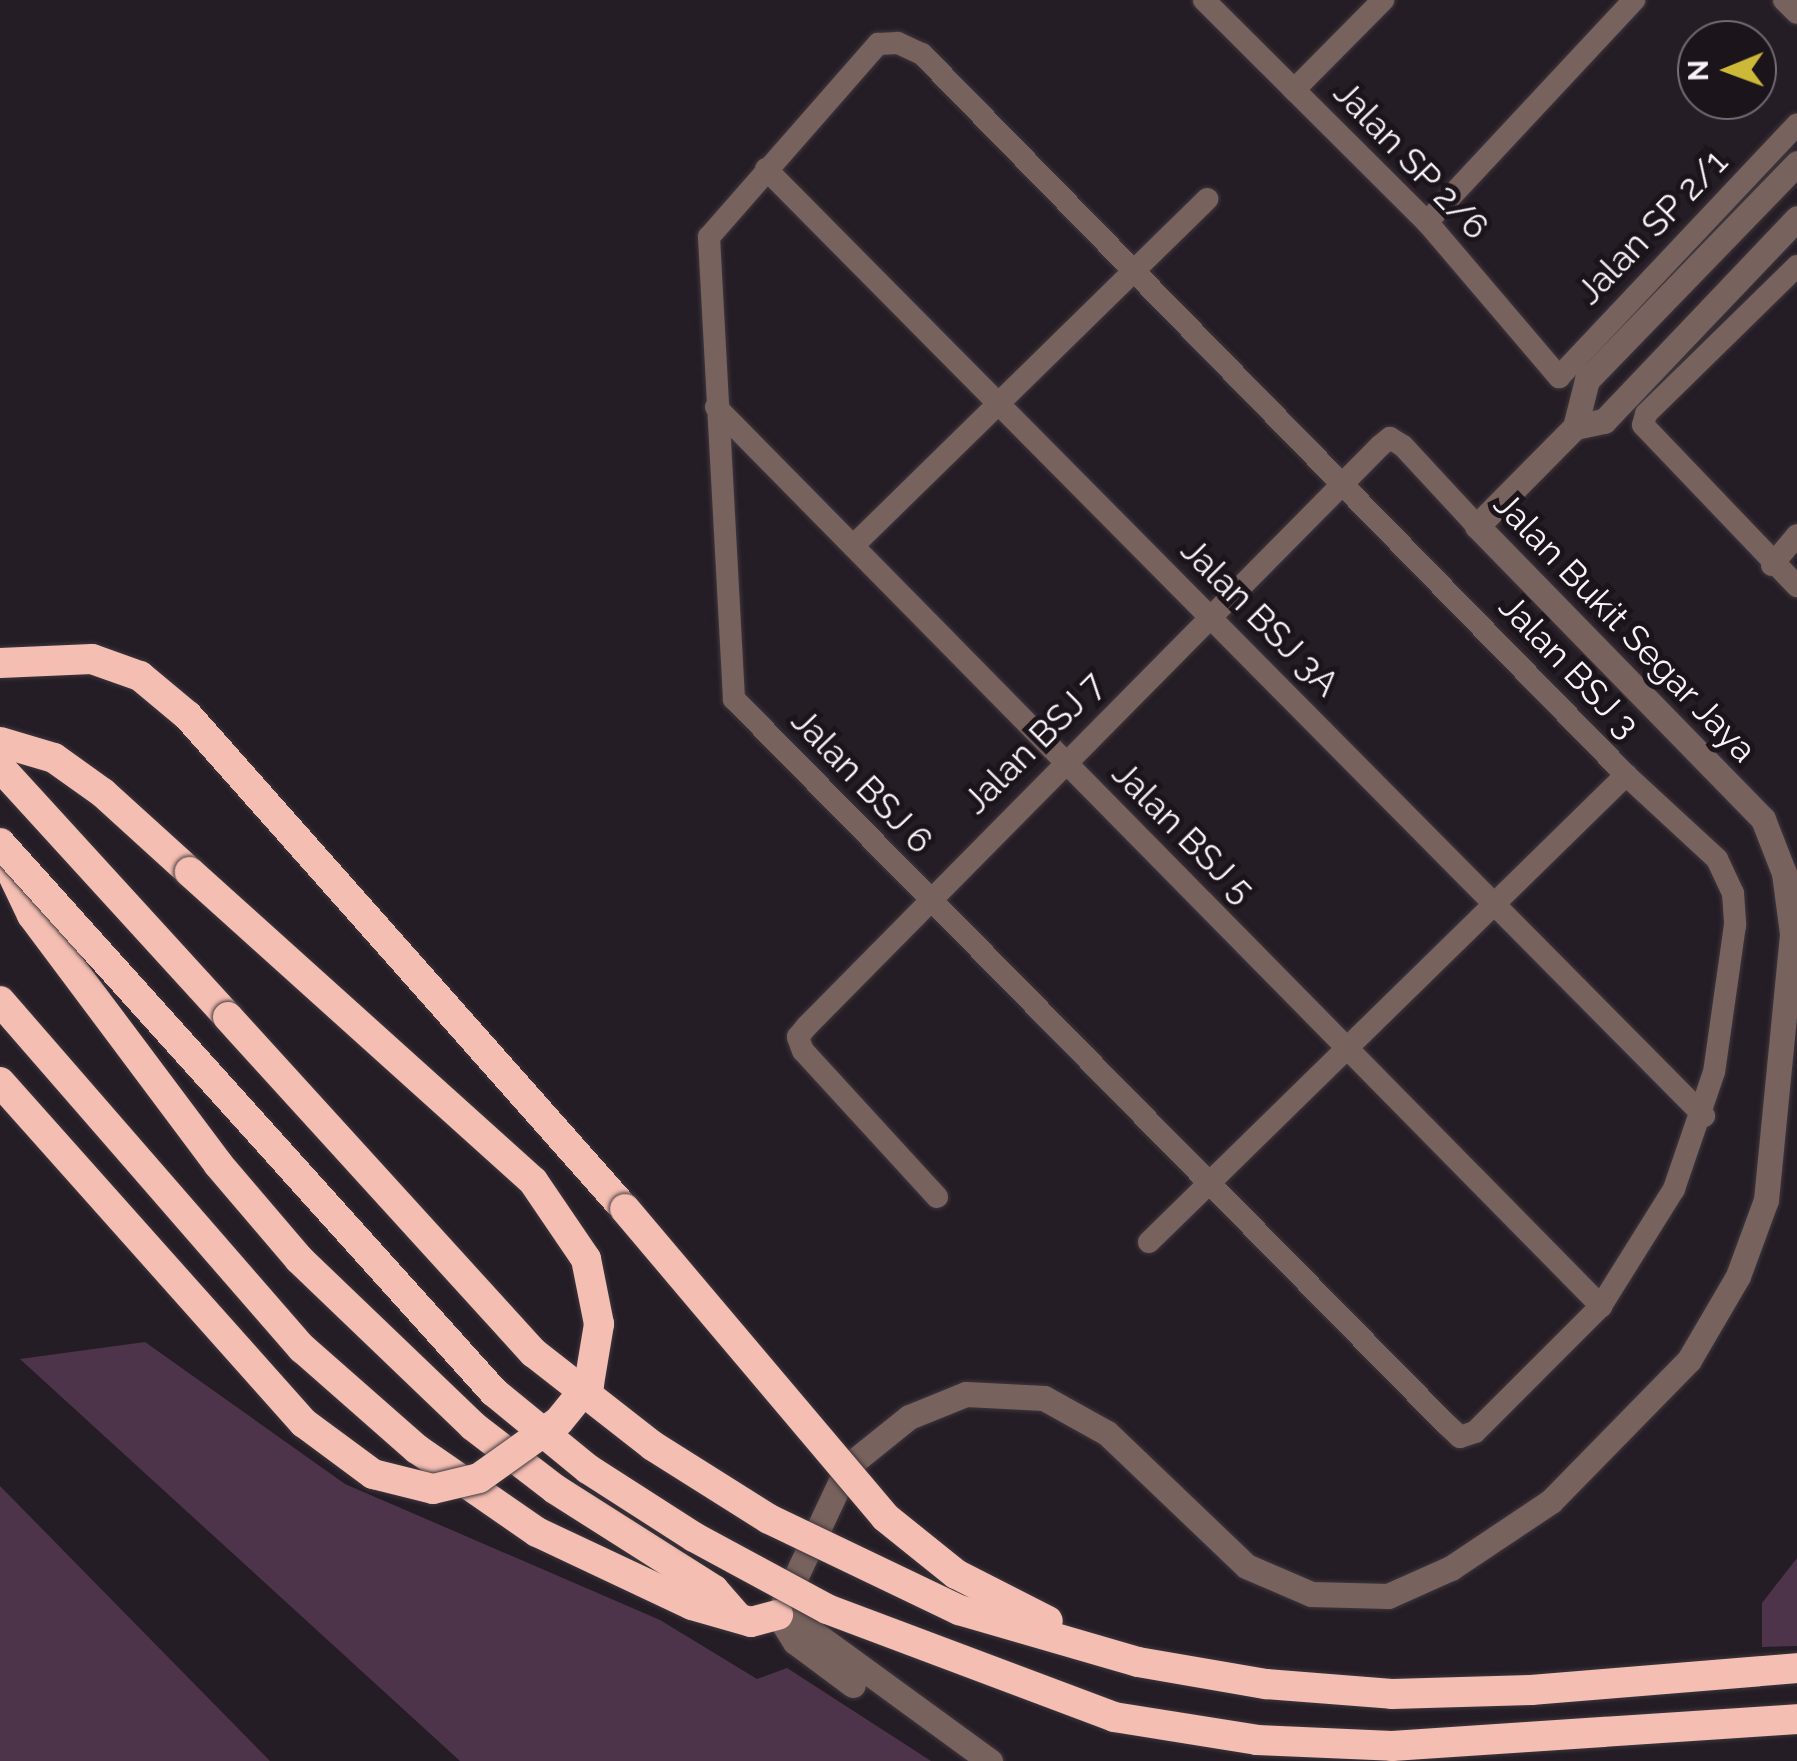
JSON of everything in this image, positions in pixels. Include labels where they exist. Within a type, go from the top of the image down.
[{"type":"highway","points":[[0,663],[92,659],[140,676],[188,716],[626,1209],[886,1517],[956,1574],[1138,1662]]},
{"type":"highway","points":[[0,742],[54,758],[103,792],[534,1181],[586,1259],[599,1324],[589,1384],[559,1421],[479,1478],[433,1489],[374,1474],[304,1423],[0,1082]]},
{"type":"highway","points":[[0,767],[549,1365],[653,1446],[769,1519],[959,1610],[1138,1662],[1266,1684],[1392,1694],[1531,1690],[1797,1668]]},
{"type":"highway","points":[[0,845],[32,915],[218,1164],[300,1260],[473,1426],[660,1558],[714,1590],[737,1616]]},
{"type":"highway","points":[[0,845],[494,1392],[588,1469],[694,1537],[827,1609],[1114,1717],[1257,1740],[1392,1746],[1797,1719]]},
{"type":"highway","points":[[0,1001],[303,1350],[417,1449],[536,1532],[692,1605],[751,1622],[778,1615]]},
{"type":"street","name":"Jalan SP 2/6","points":[[1204,0],[1428,222],[1558,377]]},
{"type":"street","points":[[1294,90],[1383,0]]},
{"type":"street","points":[[1428,222],[1634,0]]},
{"type":"street","points":[[1784,0],[1797,12]]},
{"type":"street","name":"Jalan BSJ 6","points":[[898,42],[878,44],[709,236],[734,699],[1460,1438]]},
{"type":"street","name":"Jalan BSJ 3","points":[[898,42],[922,54],[1626,775],[1717,859],[1733,892],[1735,925],[1704,1116],[1674,1189],[1601,1306],[1475,1432],[1460,1438]]},
{"type":"street","name":"Jalan SP 2/1","points":[[1558,377],[1797,124]]},
{"type":"street","points":[[1476,526],[1574,427],[1587,380],[1797,164]]},
{"type":"street","name":"Jalan BSJ 3A","points":[[766,169],[1704,1116]]},
{"type":"street","points":[[853,546],[1208,199]]},
{"type":"street","points":[[1574,427],[1604,421],[1797,218]]},
{"type":"street","points":[[1797,266],[1646,414],[1644,430],[1772,565],[1797,586]]},
{"type":"street","name":"Jalan BSJ 5","points":[[716,406],[1601,1306]]},
{"type":"street","name":"Jalan BSJ 7","points":[[936,1198],[803,1051],[798,1037],[929,898],[1390,438]]},
{"type":"street","name":"Jalan Bukit Segar Jaya","points":[[778,1615],[848,1466],[909,1418],[966,1394],[1044,1398],[1107,1433],[1246,1566],[1311,1594],[1388,1596],[1450,1568],[1550,1501],[1689,1360],[1738,1276],[1766,1200],[1792,932],[1784,873],[1763,819],[1390,438]]},
{"type":"street","points":[[1772,565],[1797,535]]},
{"type":"street","points":[[1148,1242],[1346,1047],[1498,906],[1626,775]]},
{"type":"street","points":[[778,1615],[816,1661],[960,1761]]},
{"type":"street","points":[[778,1615],[806,1628],[990,1761]]},
{"type":"shaded area","points":[[145,1342],[345,1484],[660,1620],[757,1679],[787,1668],[931,1761],[460,1761],[20,1359]]},
{"type":"shaded area","points":[[0,1486],[270,1761],[0,1761]]},
{"type":"shaded area","points":[[1797,1558],[1797,1646],[1762,1647],[1762,1603]]}]
